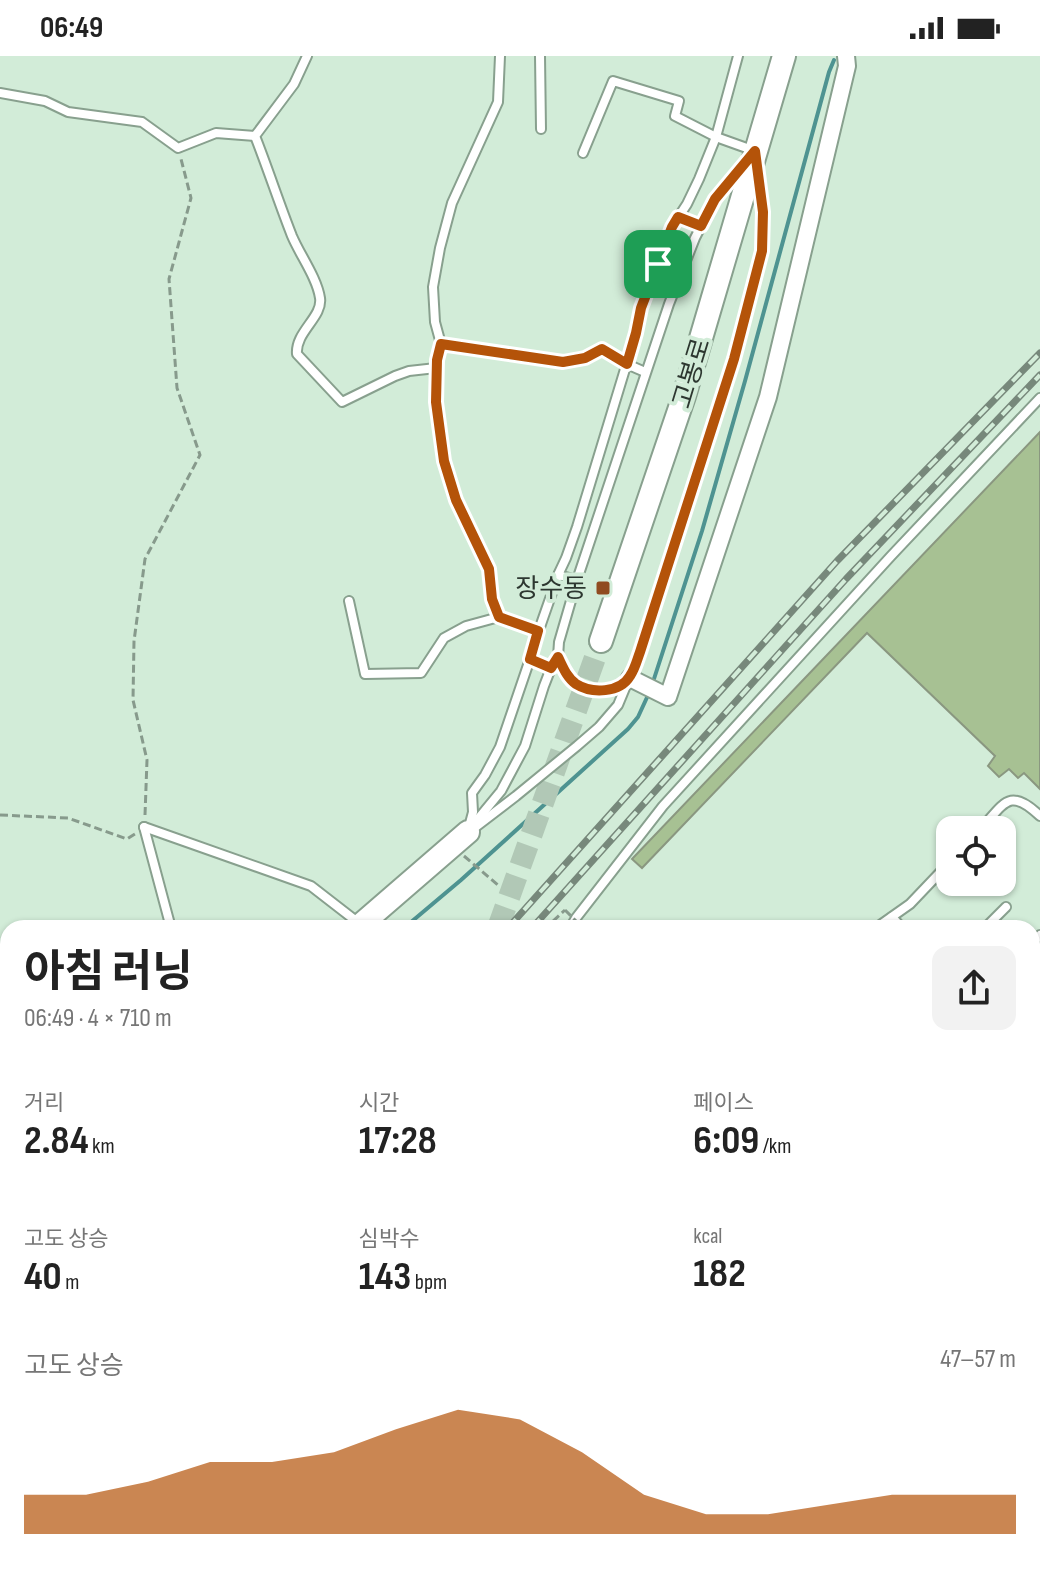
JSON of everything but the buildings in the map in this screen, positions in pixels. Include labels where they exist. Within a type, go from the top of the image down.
[{"type":"main road","name":"고봉로","points":[[601,641],[684,396],[784,56]]},
{"type":"main road","points":[[366,920],[468,832]]},
{"type":"street","points":[[634,680],[668,697],[768,397],[847,66],[846,56]]},
{"type":"lane","points":[[255,136],[294,84],[307,56]]},
{"type":"lane","points":[[499,617],[492,599],[489,569],[456,500],[444,461],[436,402],[436,368],[441,344],[435,322],[433,287],[452,203],[498,102],[500,56]]},
{"type":"lane","points":[[540,56],[541,129]]},
{"type":"lane","points":[[468,832],[473,812],[472,793],[500,747],[538,631],[577,527],[641,308],[672,227],[699,179],[716,137],[738,56]]},
{"type":"lane","points":[[583,153],[613,81],[679,101],[675,116],[716,137],[755,151]]},
{"type":"lane","points":[[0,93],[45,101],[68,112],[142,122],[178,148],[216,133],[255,136]]},
{"type":"lane","points":[[255,136],[321,302],[296,347],[302,361],[342,402],[395,376],[436,368]]},
{"type":"lane","points":[[468,832],[501,791],[525,746],[551,668],[558,657],[559,642],[577,580],[645,372],[701,226],[715,199],[755,151]]},
{"type":"lane","points":[[468,832],[599,727],[634,680],[640,652],[734,359],[762,251],[763,212],[755,151]]},
{"type":"lane","points":[[678,217],[701,226]]},
{"type":"lane","points":[[441,344],[563,362],[585,358],[602,349],[645,372]]},
{"type":"lane","points":[[575,920],[663,806],[1040,398]]},
{"type":"lane","points":[[558,575],[577,580]]},
{"type":"lane","points":[[349,601],[365,674],[421,673],[444,638],[466,626],[499,617],[538,631]]},
{"type":"lane","points":[[558,657],[576,684],[597,692],[634,680]]},
{"type":"lane","points":[[530,659],[551,668]]},
{"type":"lane","points":[[994,816],[1009,801],[1017,800],[1040,816]]},
{"type":"lane","points":[[144,827],[311,886],[352,920]]},
{"type":"lane","points":[[144,827],[169,920]]},
{"type":"lane","points":[[888,920],[910,904],[936,877]]},
{"type":"lane","points":[[993,920],[1006,907]]},
{"type":"lane","points":[[892,917],[895,920]]},
{"type":"path","points":[[0,815],[68,818],[127,839],[144,827],[147,760],[133,700],[134,641],[145,559],[200,455],[177,388],[169,279],[191,198],[178,148]]},
{"type":"path","points":[[469,860],[498,885]]},
{"type":"path","points":[[554,920],[565,910],[575,920]]},
{"type":"waterway","points":[[652,685],[702,531],[834,60]]},
{"type":"waterway","points":[[414,920],[628,729],[638,717],[649,693]]},
{"type":"tunnel","points":[[501,920],[601,641]]},
{"type":"railway","points":[[515,920],[837,561],[1040,353]]},
{"type":"railway","points":[[539,920],[846,579],[1040,375]]},
{"type":"place","name":"장수동","points":[[603,588]]},
{"type":"route","points":[[755,151],[763,212],[762,251],[734,359],[630,678],[621,685],[597,692],[576,684],[558,657],[551,668],[530,659],[538,631],[499,617],[492,599],[489,569],[456,500],[444,461],[436,402],[437,360],[441,344],[563,362],[585,358],[602,349],[627,364],[641,308],[658,264],[678,217],[701,226],[715,199],[755,151]]}]
